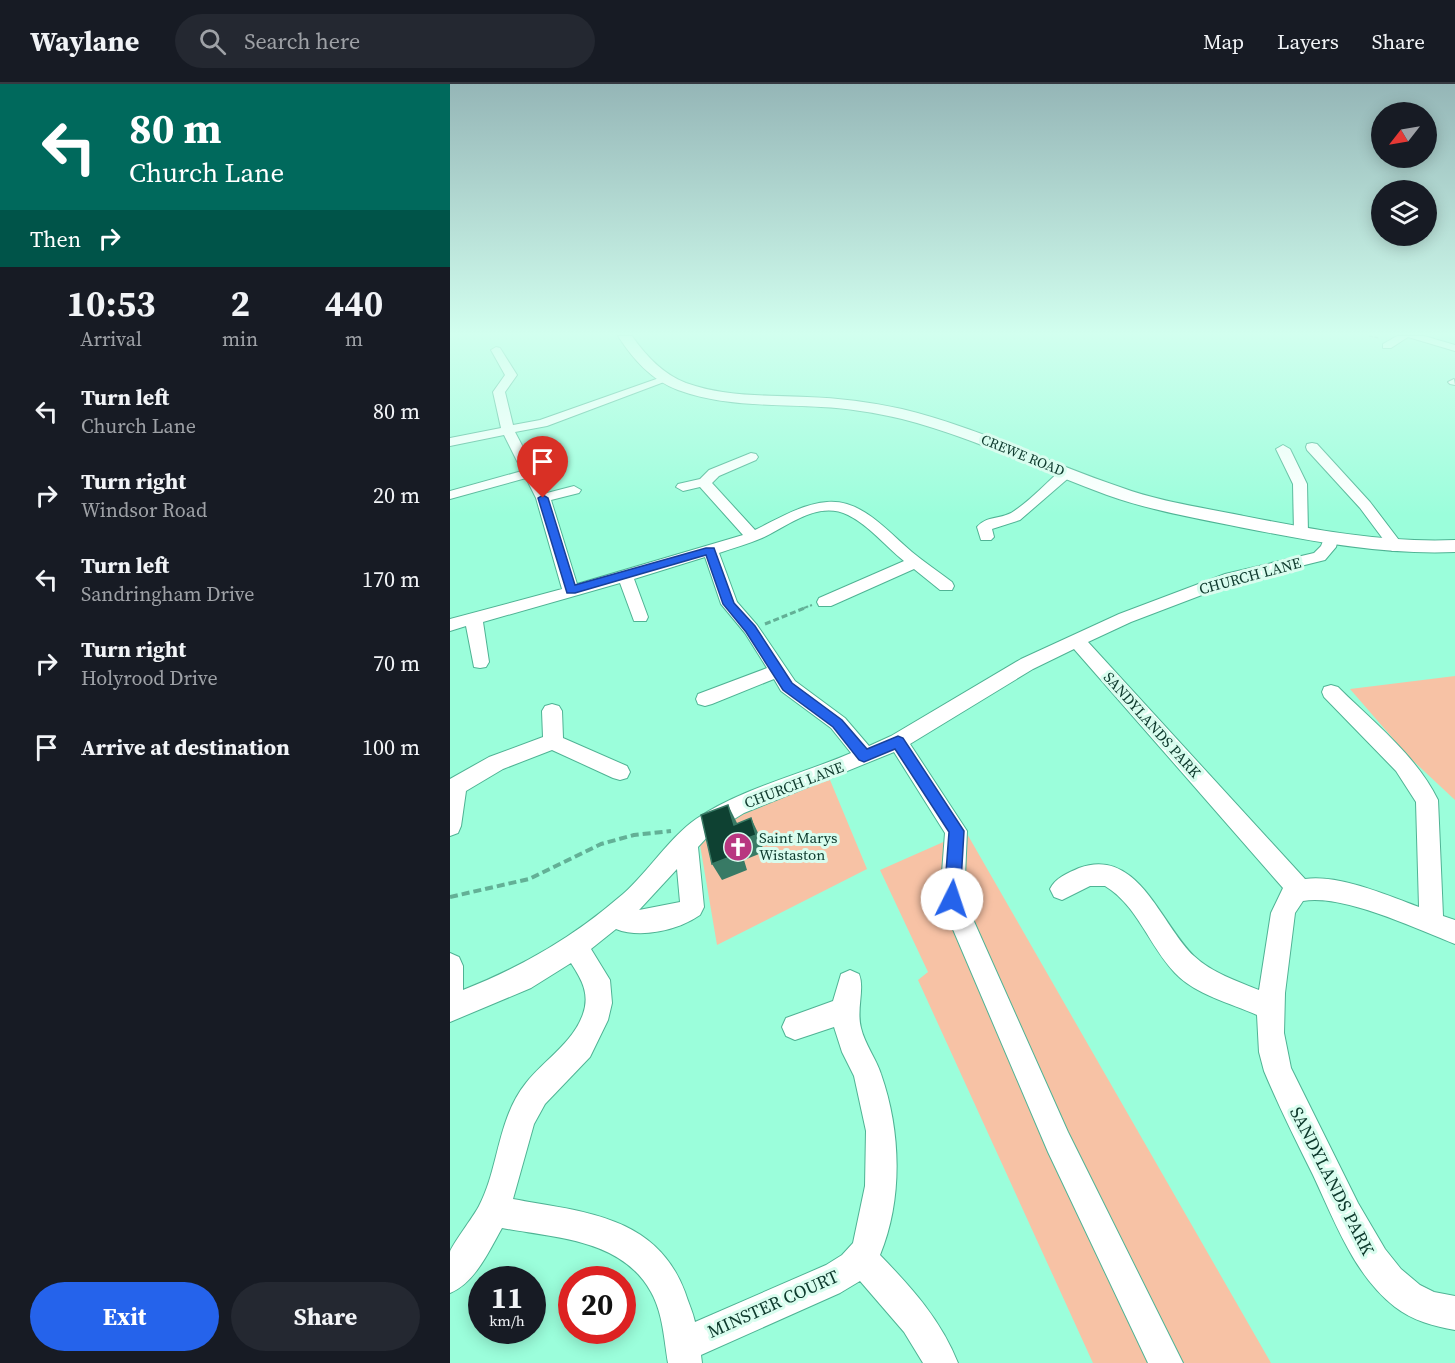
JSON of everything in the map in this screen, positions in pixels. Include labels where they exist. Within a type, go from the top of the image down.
[{"type":"main road","name":"CREWE ROAD","points":[[715,396],[841,403],[909,416],[970,434],[1115,491],[1148,501],[1301,526],[1330,539],[1397,548],[1455,546]]},
{"type":"street","points":[[500,396],[508,431],[543,498],[571,590]]},
{"type":"street","points":[[450,442],[550,421],[620,396]]},
{"type":"street","points":[[1312,447],[1365,506],[1397,548]]},
{"type":"street","points":[[1283,449],[1300,484],[1301,526]]},
{"type":"street","points":[[683,487],[705,482],[714,473],[751,457]]},
{"type":"street","points":[[986,537],[984,527],[996,520],[1015,517],[1067,472]]},
{"type":"street","points":[[450,495],[530,473]]},
{"type":"street","points":[[705,482],[709,492],[731,511],[752,536]]},
{"type":"street","points":[[543,498],[574,490]]},
{"type":"street","points":[[450,626],[710,550],[774,528],[806,510],[834,506],[850,510],[867,521],[946,586]]},
{"type":"street","name":"CHURCH LANE","points":[[451,1009],[522,980],[575,947],[615,917],[694,834],[736,807],[898,742],[1006,675],[1076,640],[1221,581],[1319,557],[1328,547],[1330,539]]},
{"type":"street","points":[[710,550],[729,604],[751,629],[777,670],[796,694],[838,723],[864,756]]},
{"type":"street","points":[[825,602],[852,588],[892,574],[915,562]]},
{"type":"street","points":[[625,575],[640,618]]},
{"type":"street","points":[[474,618],[480,663]]},
{"type":"street","name":"SANDYLANDS PARK","points":[[1076,640],[1300,890],[1289,899],[1283,913],[1271,1008],[1270,1041],[1278,1071],[1365,1248],[1386,1276],[1408,1295],[1454,1317]]},
{"type":"street","points":[[705,699],[777,670]]},
{"type":"street","points":[[1331,692],[1403,765],[1427,800],[1431,923]]},
{"type":"street","points":[[552,711],[562,746]]},
{"type":"street","points":[[898,742],[956,831],[952,899],[1058,1142],[1166,1363]]},
{"type":"street","points":[[450,826],[453,786],[496,763],[562,746],[620,772]]},
{"type":"street","points":[[615,917],[628,922],[640,922],[683,913],[692,907],[694,834]]},
{"type":"street","points":[[1062,889],[1092,874],[1115,877],[1129,889],[1174,952],[1192,971],[1271,1008]]},
{"type":"street","points":[[1300,890],[1325,888],[1455,932]]},
{"type":"street","points":[[450,1277],[474,1246],[494,1211],[521,1119],[534,1094],[580,1047],[595,1020],[599,1004],[597,980],[575,947]]},
{"type":"street","points":[[450,966],[451,1009]]},
{"type":"street","points":[[795,1027],[847,997],[854,1051],[864,1065],[871,1084],[884,1142],[883,1171],[878,1200],[868,1245],[861,1259],[909,1311],[933,1345],[940,1363]]},
{"type":"street","points":[[494,1211],[611,1234],[633,1245],[651,1260],[666,1285],[676,1310],[684,1354]]},
{"type":"street","name":"MINSTER COURT","points":[[684,1354],[848,1270],[861,1259]]},
{"type":"path","points":[[751,629],[818,602],[825,602]]},
{"type":"path","points":[[450,897],[529,879],[612,841],[634,835],[694,834]]},
{"type":"shaded area","points":[[1455,676],[1455,800],[1409,757],[1350,689]]},
{"type":"shaded area","points":[[830,780],[867,869],[717,945],[700,845],[739,811]]},
{"type":"shaded area","points":[[966,832],[1271,1363],[1093,1363],[918,980],[928,972],[880,870]]},
{"type":"building","points":[[728,805],[734,825],[751,818],[756,835],[735,843],[738,854],[712,864],[701,815]]},
{"type":"place","name":"Saint Marys Wistaston","points":[[738,847]]},
{"type":"route","points":[[543,498],[571,590],[710,550],[729,604],[751,629],[788,686],[838,723],[864,756],[898,742],[956,831],[952,899]]}]
